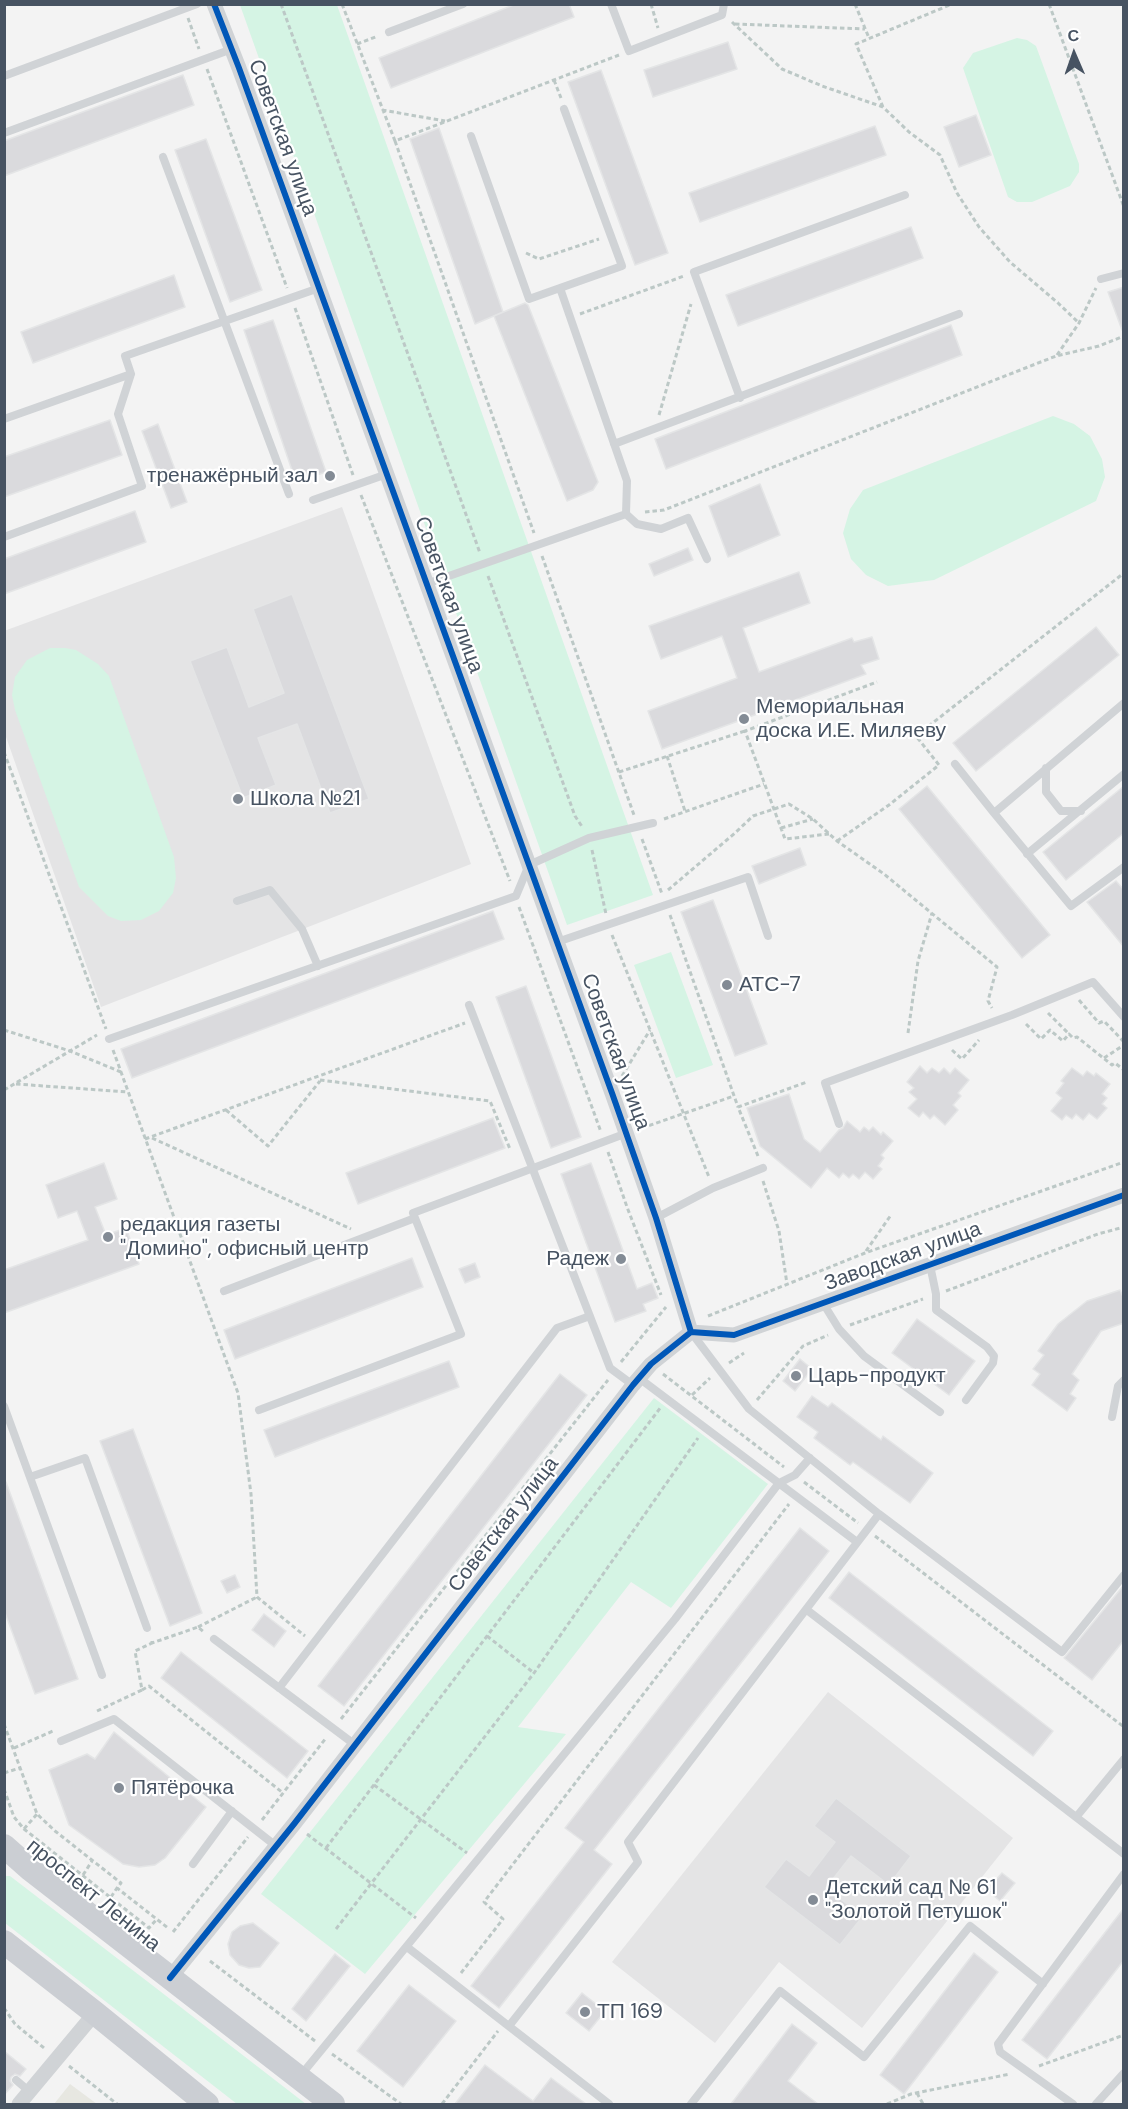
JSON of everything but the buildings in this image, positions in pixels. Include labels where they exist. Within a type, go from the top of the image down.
[{"type":"main road","name":"проспект Ленина","points":[[4,1846],[30,1869],[333,2104]]},
{"type":"main road","points":[[4,1865],[30,1869]]},
{"type":"main road","points":[[4,1942],[207,2104]]},
{"type":"street","name":"Советская улица","points":[[170,1978],[294,1824],[636,1381],[651,1364],[691,1332],[627,1133],[214,4]]},
{"type":"street","name":"Заводская улица","points":[[691,1332],[734,1335],[1124,1195]]},
{"type":"street","points":[[19,2104],[95,2013]]},
{"type":"lane","points":[[4,76],[197,4]]},
{"type":"lane","points":[[389,32],[463,4]]},
{"type":"lane","points":[[611,4],[629,51],[722,15],[724,4]]},
{"type":"lane","points":[[4,133],[232,49]]},
{"type":"lane","points":[[471,136],[528,299],[622,266],[564,109]]},
{"type":"lane","points":[[163,157],[289,494]]},
{"type":"lane","points":[[740,398],[694,272],[905,195]]},
{"type":"lane","points":[[1101,279],[1124,273]]},
{"type":"lane","points":[[4,537],[142,486],[118,414],[131,374],[125,356],[319,288]]},
{"type":"lane","points":[[560,288],[627,481],[626,514],[637,524],[662,529],[688,518],[707,559]]},
{"type":"lane","points":[[614,444],[959,314]]},
{"type":"lane","points":[[4,418],[131,374]]},
{"type":"lane","points":[[314,500],[387,474]]},
{"type":"lane","points":[[426,584],[626,514]]},
{"type":"lane","points":[[994,813],[1124,703]]},
{"type":"lane","points":[[955,764],[1071,906],[1124,867]]},
{"type":"lane","points":[[1046,768],[1046,792],[1061,811],[1081,811]]},
{"type":"lane","points":[[1027,854],[1124,774]]},
{"type":"lane","points":[[110,1039],[516,896],[529,865],[589,838],[653,823]]},
{"type":"lane","points":[[557,942],[748,877],[768,936]]},
{"type":"lane","points":[[237,901],[270,890],[302,929],[318,966]]},
{"type":"lane","points":[[839,1124],[825,1083],[1012,1015],[1093,982],[1124,1017]]},
{"type":"lane","points":[[469,1005],[610,1368],[667,1399],[857,1542]]},
{"type":"lane","points":[[259,1410],[461,1334],[414,1213],[627,1133]]},
{"type":"lane","points":[[656,1218],[713,1188],[761,1169]]},
{"type":"lane","points":[[224,1291],[415,1218]]},
{"type":"lane","points":[[930,1264],[936,1294],[936,1310],[987,1347],[994,1356],[993,1364],[966,1400]]},
{"type":"lane","points":[[823,1303],[839,1329],[864,1356],[940,1412]]},
{"type":"lane","points":[[279,1689],[557,1328],[591,1316]]},
{"type":"lane","points":[[691,1332],[749,1409],[879,1514],[1062,1652],[1124,1575]]},
{"type":"lane","points":[[1112,1417],[1118,1386],[1124,1380]]},
{"type":"lane","points":[[4,1406],[102,1675]]},
{"type":"lane","points":[[30,1477],[86,1458],[147,1628]]},
{"type":"lane","points":[[298,2078],[668,1627],[779,1483],[795,1475],[810,1458]]},
{"type":"lane","points":[[507,2024],[638,1862],[628,1842],[879,1514]]},
{"type":"lane","points":[[807,1610],[1124,1854]]},
{"type":"lane","points":[[214,1639],[354,1744]]},
{"type":"lane","points":[[61,1741],[114,1719],[276,1846]]},
{"type":"lane","points":[[1077,1816],[1124,1759]]},
{"type":"lane","points":[[193,1864],[232,1811]]},
{"type":"lane","points":[[1073,2104],[1000,2052],[998,2043],[1124,1874]]},
{"type":"lane","points":[[691,2104],[780,1991],[864,2057],[970,1926],[1043,1984]]},
{"type":"lane","points":[[407,1947],[609,2104]]},
{"type":"lane","points":[[1096,2104],[1124,2073]]},
{"type":"lane","points":[[16,2080],[30,2092]]},
{"type":"path","points":[[281,4],[575,816],[589,838],[608,925],[713,1188]]},
{"type":"path","points":[[342,4],[395,141],[662,895],[753,816],[789,804],[813,819],[837,841],[884,873],[996,967],[988,1001],[992,1008]]},
{"type":"path","points":[[651,4],[661,39]]},
{"type":"path","points":[[855,4],[869,38]]},
{"type":"path","points":[[952,4],[856,44],[883,107],[909,132],[940,155],[957,193],[979,227],[1010,262],[1079,323]]},
{"type":"path","points":[[1049,4],[1124,207]]},
{"type":"path","points":[[185,9],[357,485]]},
{"type":"path","points":[[722,15],[782,69],[822,86],[883,107]]},
{"type":"path","points":[[733,24],[865,29]]},
{"type":"path","points":[[357,44],[389,32]]},
{"type":"path","points":[[395,141],[629,51]]},
{"type":"path","points":[[554,80],[564,109]]},
{"type":"path","points":[[382,110],[447,121]]},
{"type":"path","points":[[509,243],[539,258],[611,235]]},
{"type":"path","points":[[570,318],[694,272]]},
{"type":"path","points":[[1056,356],[1079,323],[1101,279]]},
{"type":"path","points":[[655,429],[698,282]]},
{"type":"path","points":[[626,514],[664,510],[1056,356],[1099,346],[1124,336]]},
{"type":"path","points":[[837,841],[939,765],[916,736],[1124,573]]},
{"type":"path","points":[[619,772],[745,730],[877,682]]},
{"type":"path","points":[[745,730],[785,839],[830,834]]},
{"type":"path","points":[[4,752],[106,1030],[4,1090]]},
{"type":"path","points":[[667,756],[685,811]]},
{"type":"path","points":[[653,823],[764,784]]},
{"type":"path","points":[[781,828],[813,819]]},
{"type":"path","points":[[666,905],[761,1169],[779,1231],[787,1284]]},
{"type":"path","points":[[908,1033],[918,962],[932,913]]},
{"type":"path","points":[[1076,998],[1100,1023],[1104,1021],[1124,1043],[1104,1058]]},
{"type":"path","points":[[1043,1009],[1073,1038],[1077,1037],[1112,1065],[1115,1063],[1124,1070]]},
{"type":"path","points":[[1021,1019],[1041,1039],[1050,1030],[1063,1041],[1069,1034]]},
{"type":"path","points":[[145,1139],[475,1020]]},
{"type":"path","points":[[612,1093],[650,1029]]},
{"type":"path","points":[[4,1030],[70,1051],[121,1072]]},
{"type":"path","points":[[110,1039],[237,1393],[251,1494],[257,1597],[314,1643]]},
{"type":"path","points":[[226,1110],[267,1146],[325,1074]]},
{"type":"path","points":[[320,1080],[490,1101],[519,1173]]},
{"type":"path","points":[[738,1107],[807,1082]]},
{"type":"path","points":[[15,1084],[128,1092]]},
{"type":"path","points":[[627,1133],[734,1096]]},
{"type":"path","points":[[151,1137],[367,1236]]},
{"type":"path","points":[[708,1316],[865,1252],[1124,1162]]},
{"type":"path","points":[[865,1252],[891,1215]]},
{"type":"path","points":[[749,1409],[803,1346],[839,1329],[1098,1234],[1124,1227]]},
{"type":"path","points":[[173,1932],[666,1306]]},
{"type":"path","points":[[661,1372],[1124,1727]]},
{"type":"path","points":[[326,1848],[667,1399]]},
{"type":"path","points":[[336,1929],[534,1673],[705,1427]]},
{"type":"path","points":[[724,1441],[733,1427]]},
{"type":"path","points":[[453,1982],[503,1919],[483,1902],[796,1496]]},
{"type":"path","points":[[142,1690],[135,1651],[198,1627],[257,1597]]},
{"type":"path","points":[[198,1627],[214,1639]]},
{"type":"path","points":[[147,1628],[152,1643]]},
{"type":"path","points":[[487,1636],[534,1673]]},
{"type":"path","points":[[88,1714],[149,1686],[283,1793]]},
{"type":"path","points":[[5,1724],[37,1814],[121,1883],[111,1897]]},
{"type":"path","points":[[14,1748],[56,1729]]},
{"type":"path","points":[[4,1773],[20,1767]]},
{"type":"path","points":[[374,1785],[477,1860]]},
{"type":"path","points":[[4,1789],[14,1817],[24,1829],[149,1928],[157,1919]]},
{"type":"path","points":[[24,1829],[37,1814]]},
{"type":"path","points":[[294,1824],[425,1924]]},
{"type":"path","points":[[83,1875],[92,1861]]},
{"type":"path","points":[[117,1888],[168,1928]]},
{"type":"path","points":[[210,1961],[401,2104]]},
{"type":"path","points":[[4,2008],[15,2024],[117,2104]]},
{"type":"path","points":[[442,2104],[507,2024]]},
{"type":"path","points":[[917,2092],[923,2104]]},
{"type":"shaded area","name":"Школа №21","points":[[342,507],[471,864],[101,1007],[5,734],[4,631]]},
{"type":"shaded area","name":"Детский сад № 61 \"Золотой Петушок\"","points":[[828,1692],[1013,1838],[862,2028],[779,1962],[715,2043],[612,1962]]},
{"type":"shaded area","points":[[70,2084],[97,2104],[54,2104]]},
{"type":"green space","points":[[240,5],[337,5],[653,895],[567,925]]},
{"type":"green space","points":[[1017,38],[1027,40],[1036,46],[1079,164],[1079,172],[1070,186],[1032,202],[1017,202],[1008,197],[963,68],[973,53]]},
{"type":"green space","points":[[1053,416],[1074,424],[1090,436],[1102,459],[1105,477],[1096,501],[934,580],[888,586],[866,575],[851,559],[843,533],[850,509],[863,490]]},
{"type":"green space","points":[[50,648],[76,650],[98,664],[109,676],[174,857],[176,878],[173,893],[159,911],[141,920],[121,921],[108,916],[79,887],[15,710],[12,695],[15,677],[27,660]]},
{"type":"green space","points":[[671,952],[713,1065],[676,1078],[634,965]]},
{"type":"green space","points":[[654,1398],[768,1484],[671,1608],[631,1582],[518,1727],[566,1734],[365,1974],[261,1894]]},
{"type":"green space","points":[[4,1876],[10,1876],[306,2104],[237,2104],[5,1923]]},
{"type":"cycle path","points":[[170,1978],[294,1824],[633,1385],[651,1364],[691,1332],[656,1218],[612,1093],[214,4]]},
{"type":"cycle path","points":[[691,1332],[734,1335],[1124,1195]]},
{"type":"place","name":"тренажёрный зал","points":[[330,476]]},
{"type":"place","name":"Мемориальная доска И.Е. Миляеву","points":[[744,719]]},
{"type":"place","name":"Школа №21","points":[[238,799]]},
{"type":"place","name":"АТС-7","points":[[727,985]]},
{"type":"place","name":"редакция газеты \"Домино\", офисный центр","points":[[108,1237]]},
{"type":"place","name":"Радеж","points":[[621,1259]]},
{"type":"place","name":"Царь-продукт","points":[[796,1376]]},
{"type":"place","name":"Пятёрочка","points":[[119,1788]]},
{"type":"place","name":"Детский сад № 61 \"Золотой Петушок\"","points":[[813,1900]]},
{"type":"place","name":"ТП 169","points":[[585,2012]]}]
